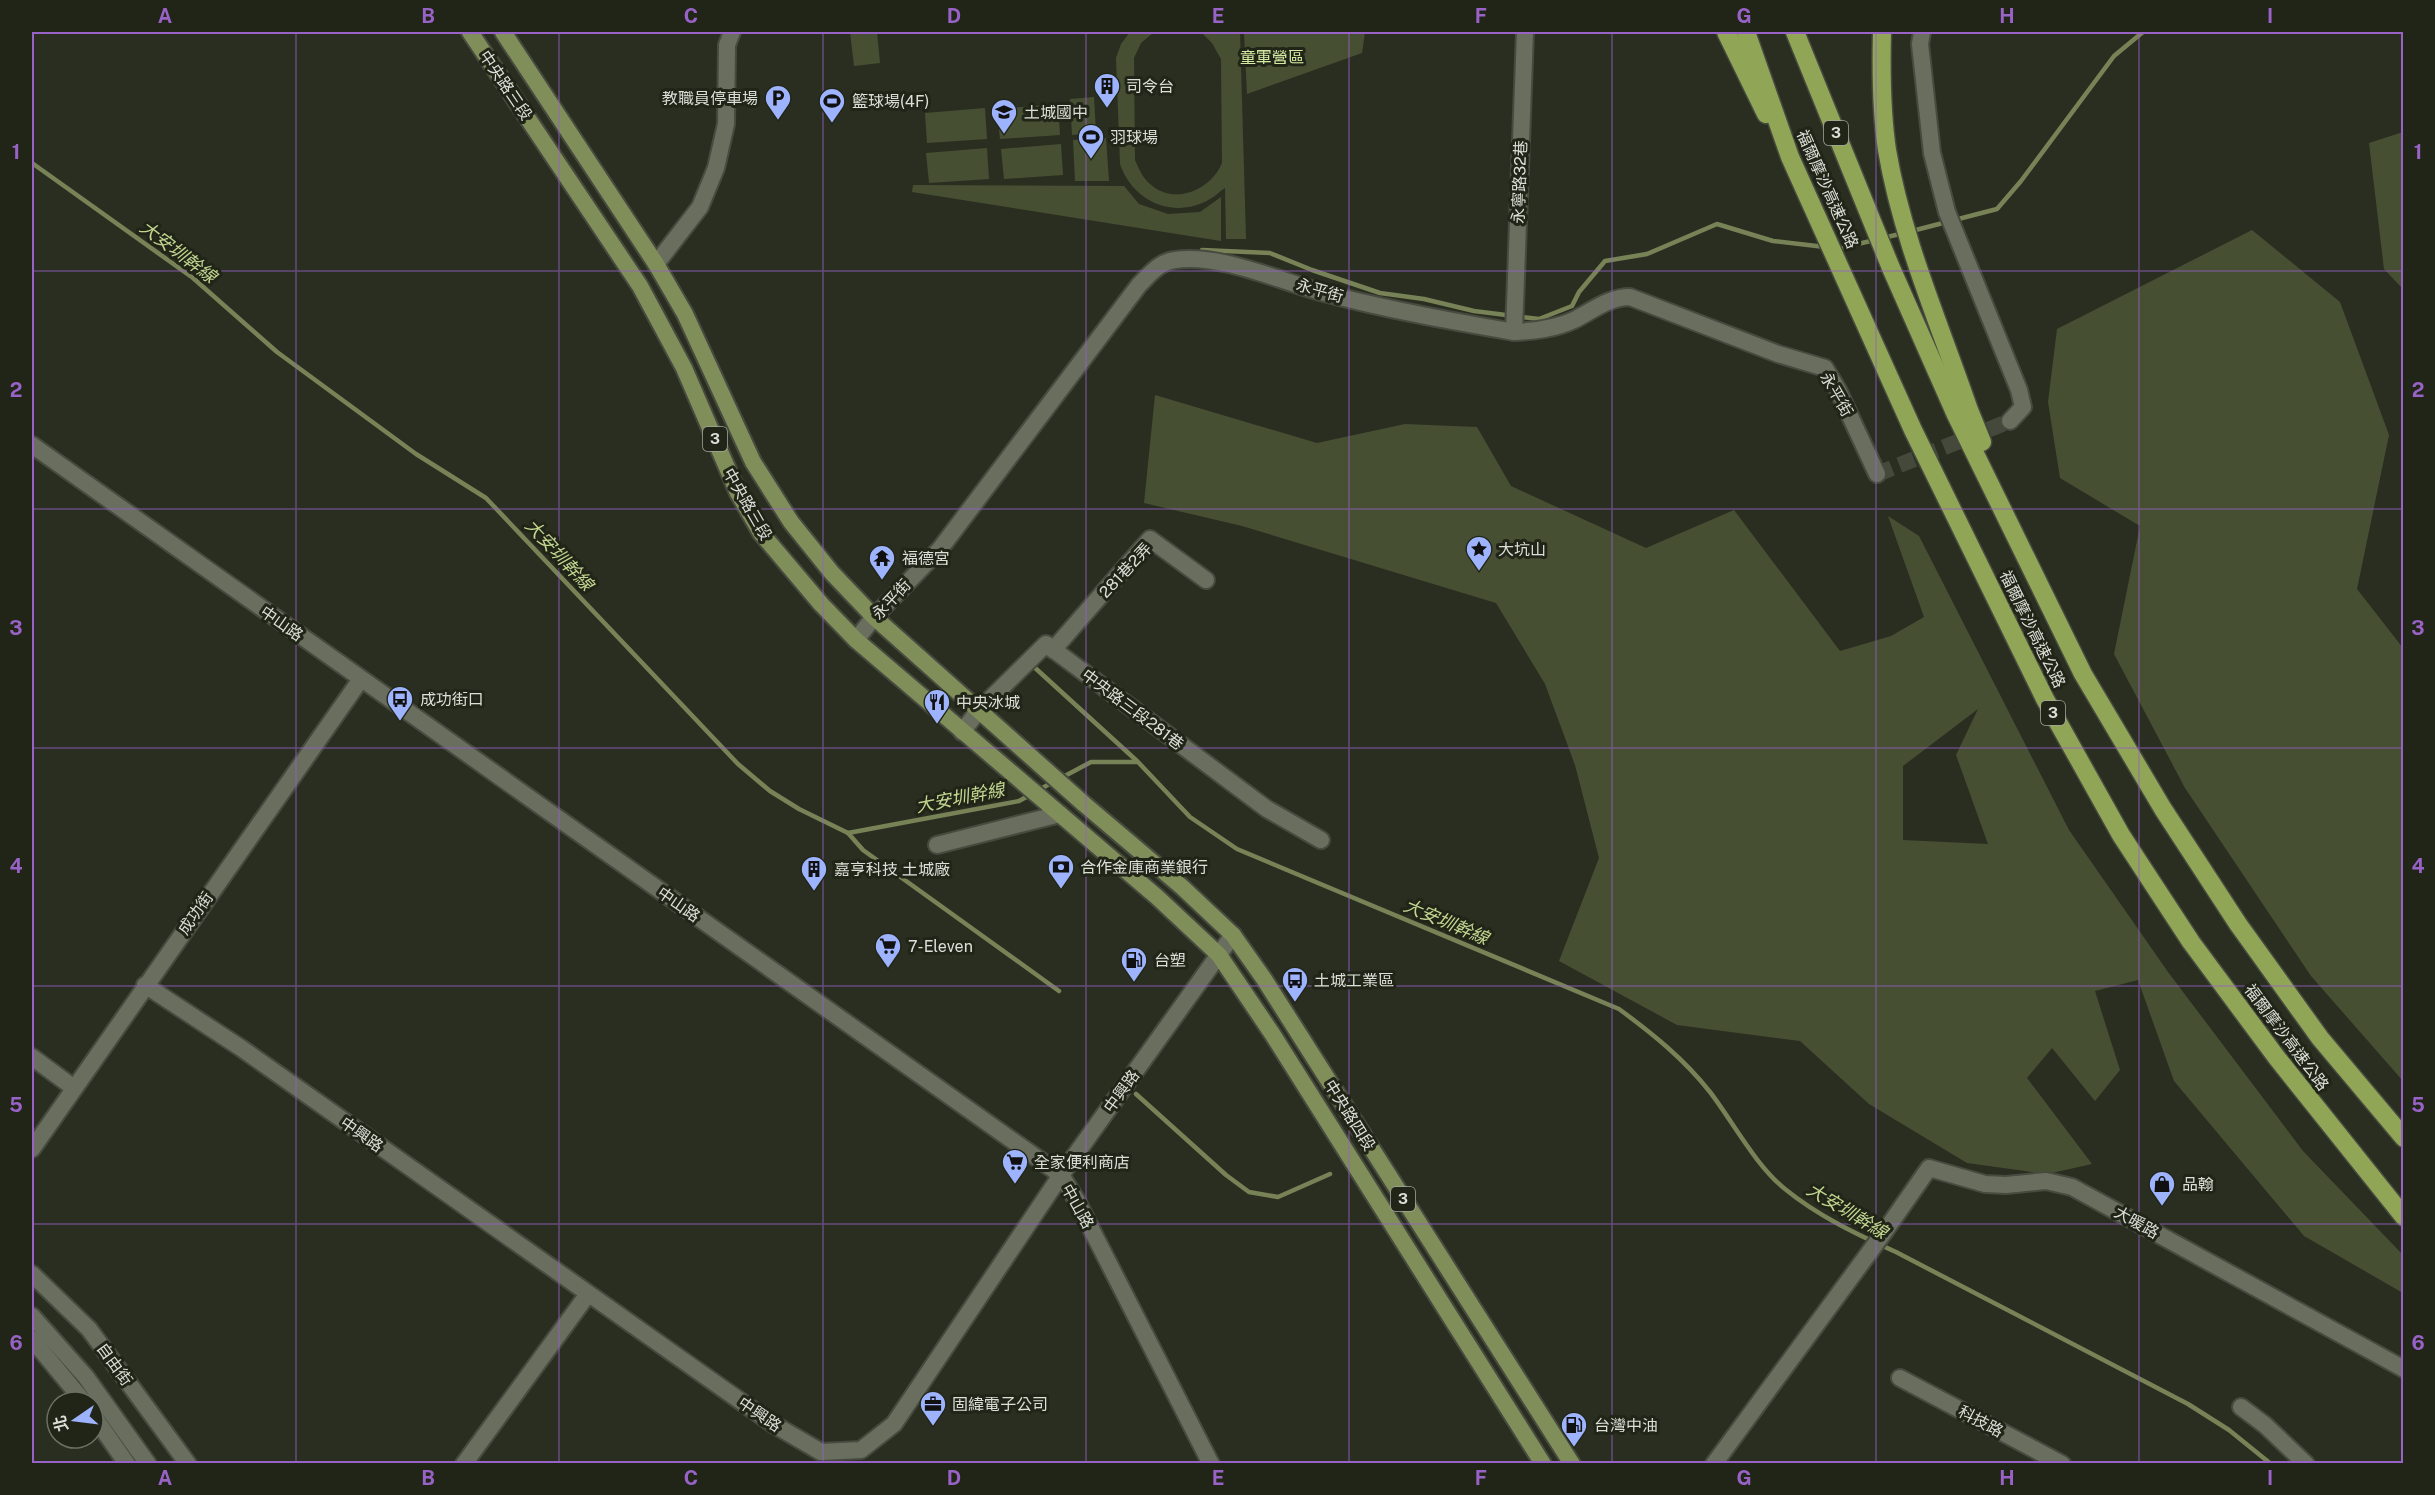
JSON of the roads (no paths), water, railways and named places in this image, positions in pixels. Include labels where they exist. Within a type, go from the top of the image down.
[{"type":"highway","points":[[1726,32],[1755,95],[1791,157]]},
{"type":"highway","name":"福爾摩沙高速公路","points":[[1746,32],[1791,157],[1913,429],[2046,699],[2121,834],[2192,942],[2277,1058],[2403,1217]]},
{"type":"highway","name":"福爾摩沙高速公路","points":[[1795,32],[1879,239],[1956,415],[2083,675],[2163,808],[2238,924],[2320,1038],[2403,1138]]},
{"type":"highway","points":[[1882,32],[1881,83],[1887,150],[1908,232],[1969,410],[2083,675]]},
{"type":"main road","name":"中央路三段","points":[[470,32],[640,285],[684,368],[738,493],[760,533],[821,604],[856,640],[1060,814]]},
{"type":"main road","name":"中央路三段","points":[[503,32],[656,264],[685,314],[753,462],[770,491],[832,573],[874,617],[1084,804]]},
{"type":"main road","name":"中央路四段","points":[[1084,804],[1182,887],[1233,935],[1271,989],[1572,1464]]},
{"type":"main road","name":"中央路四段","points":[[1060,814],[1157,897],[1219,955],[1273,1035],[1543,1464]]},
{"type":"street","points":[[656,264],[700,207],[716,168],[726,124],[727,45],[732,32]]},
{"type":"street","name":"永寧路32巷","points":[[1514,332],[1525,32]]},
{"type":"street","points":[[1922,32],[1920,44],[1932,153],[1947,212],[2019,390],[2023,407],[2010,421]]},
{"type":"street","name":"永平街","points":[[856,640],[874,617],[940,549],[1138,285],[1161,264],[1176,259],[1240,267],[1321,292],[1514,332],[1550,328],[1571,321],[1617,297],[1629,297],[1778,354],[1825,368],[1838,390],[1876,474]]},
{"type":"street","name":"中山路","points":[[32,445],[1061,1175],[1077,1201],[1211,1464]]},
{"type":"street","name":"281巷2弄","points":[[1053,650],[1150,539],[1206,580]]},
{"type":"street","points":[[962,732],[979,710],[1046,644],[1053,650]]},
{"type":"street","name":"中央路三段281巷","points":[[1053,650],[1267,809],[1321,840]]},
{"type":"street","name":"成功街","points":[[32,1149],[361,679]]},
{"type":"street","points":[[937,844],[1060,814]]},
{"type":"street","name":"中興路","points":[[145,985],[241,1048],[773,1424],[821,1452],[861,1450],[894,1424],[1061,1175],[1233,935]]},
{"type":"street","points":[[32,1058],[74,1088]]},
{"type":"street","name":"大暖路","points":[[1714,1464],[1929,1168],[1984,1184],[2006,1185],[2046,1181],[2072,1187],[2403,1369]]},
{"type":"street","name":"自由街","points":[[32,1274],[89,1329],[188,1464]]},
{"type":"street","points":[[464,1464],[588,1294]]},
{"type":"street","points":[[32,1316],[86,1377],[148,1464]]},
{"type":"street","points":[[32,1339],[74,1390]]},
{"type":"street","name":"科技路","points":[[1900,1378],[2062,1464]]},
{"type":"street","points":[[2241,1407],[2265,1425],[2306,1464]]},
{"type":"street","points":[[105,1432],[127,1464]]},
{"type":"waterway","points":[[1912,231],[1997,209],[2021,181],[2114,56],[2143,32]]},
{"type":"waterway","name":"大安圳幹線","points":[[32,163],[193,278],[277,352],[416,454],[486,498],[738,764],[770,791],[799,809],[848,833],[1019,801],[1030,795]]},
{"type":"waterway","points":[[1202,250],[1270,253],[1380,293],[1424,299],[1474,311],[1539,319],[1572,306],[1579,292],[1605,261],[1647,254],[1717,224],[1773,241],[1825,247]]},
{"type":"waterway","points":[[1883,238],[1904,233]]},
{"type":"waterway","points":[[1836,249],[1875,240]]},
{"type":"waterway","points":[[1033,666],[1137,761]]},
{"type":"waterway","name":"大安圳幹線","points":[[1061,778],[1091,762],[1138,762],[1190,817],[1237,849],[1619,1009],[1690,1069],[1710,1092],[1764,1168],[1798,1199],[1867,1239],[2188,1404],[2229,1430],[2271,1464]]},
{"type":"waterway","name":"大安圳幹線","points":[[1037,791],[1053,782]]},
{"type":"waterway","points":[[848,833],[863,850],[1059,991]]},
{"type":"waterway","points":[[1136,1094],[1226,1175],[1249,1192],[1278,1197],[1330,1174]]},
{"type":"tunnel","points":[[1877,474],[2010,421]]},
{"type":"place","name":"司令台","points":[[1107,109]]},
{"type":"place","name":"教職員停車場","points":[[778,121]]},
{"type":"place","name":"籃球場(4F)","points":[[832,124]]},
{"type":"place","name":"土城國中","points":[[1004,135]]},
{"type":"place","name":"羽球場","points":[[1091,160]]},
{"type":"place","name":"大坑山","points":[[1479,572]]},
{"type":"place","name":"福德宮","points":[[882,581]]},
{"type":"place","name":"成功街口","points":[[400,722]]},
{"type":"place","name":"中央冰城","points":[[937,725]]},
{"type":"place","name":"合作金庫商業銀行","points":[[1061,890]]},
{"type":"place","name":"嘉亨科技 土城廠","points":[[814,892]]},
{"type":"place","name":"7-Eleven","points":[[888,969]]},
{"type":"place","name":"台塑","points":[[1134,983]]},
{"type":"place","name":"土城工業區","points":[[1295,1003]]},
{"type":"place","name":"全家便利商店","points":[[1015,1185]]},
{"type":"place","name":"品翰","points":[[2162,1207]]},
{"type":"place","name":"固緯電子公司","points":[[933,1427]]},
{"type":"place","name":"台灣中油","points":[[1574,1448]]},
{"type":"park label","name":"童軍營區","points":[[1272,57]]}]
